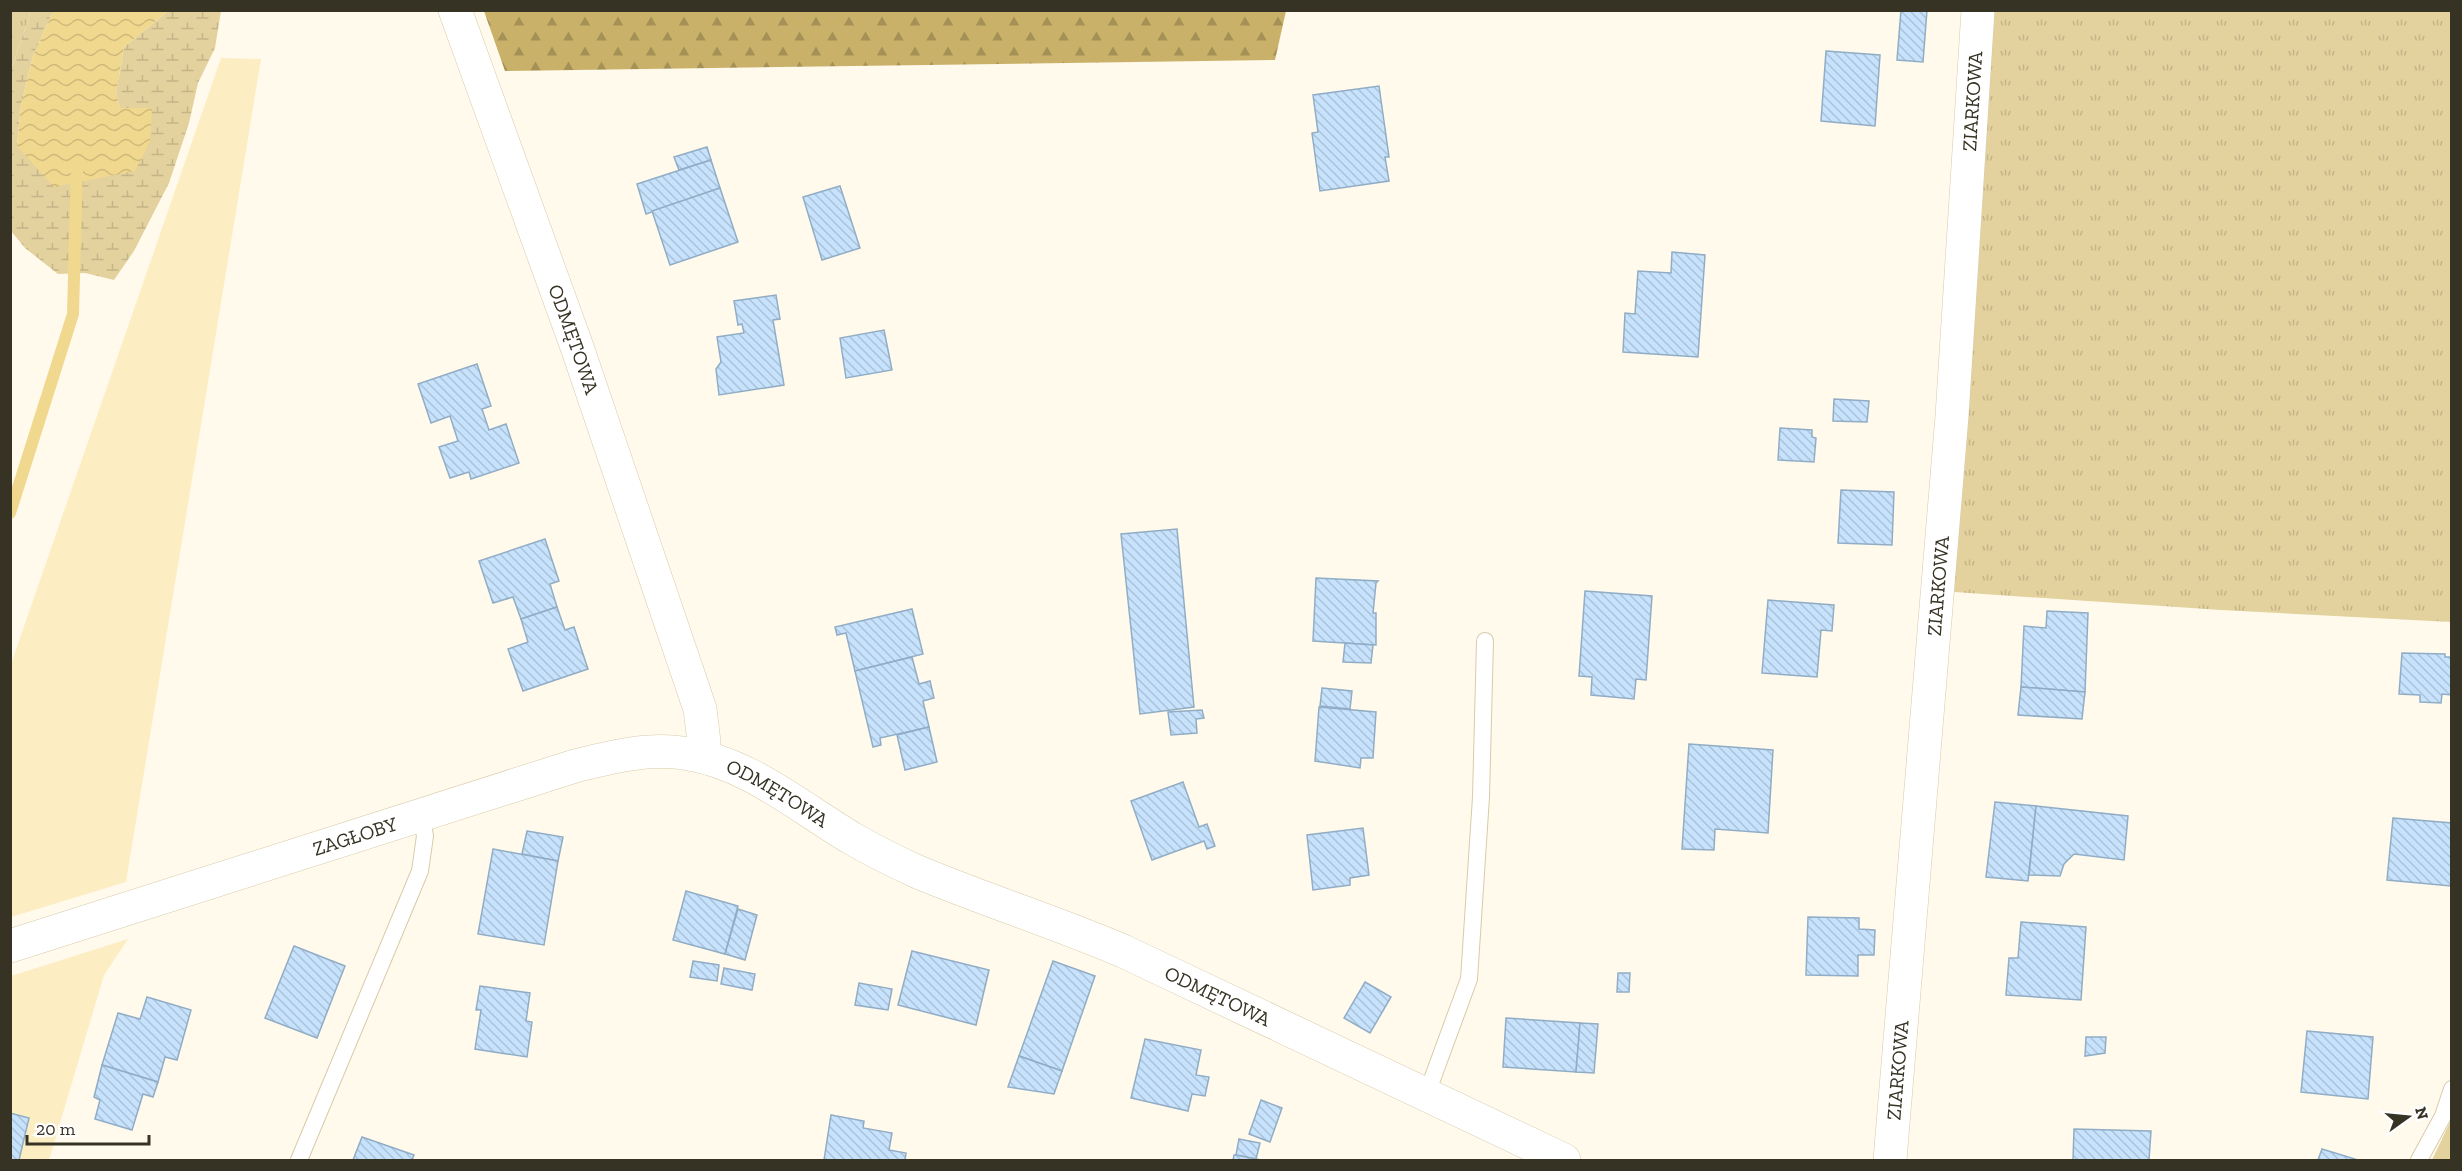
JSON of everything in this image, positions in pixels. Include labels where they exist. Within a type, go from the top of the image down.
[{"type":"street","name":"ODMĘTOWA","points":[[456,10],[577,346],[700,709],[704,742],[703,757],[731,766],[765,783],[854,839],[910,868],[1072,929],[1123,951],[1564,1161]]},
{"type":"street","name":"ZIARKOWA","points":[[1890,1161],[1951,428],[1978,10]]},
{"type":"street","name":"ZAGŁOBY","points":[[10,946],[575,766],[614,756],[660,752],[703,757]]},
{"type":"lane","points":[[1426,1096],[1469,979],[1481,796],[1485,641]]},
{"type":"lane","points":[[299,1161],[420,871],[425,836],[421,815]]},
{"type":"lane","points":[[2419,1161],[2443,1116],[2451,1089]]},
{"type":"shaded area","points":[[221,58],[261,59],[126,882],[11,917],[11,664]]},
{"type":"shaded area","points":[[128,939],[104,975],[49,1160],[11,1160],[11,976]]},
{"type":"green space","points":[[484,10],[1286,11],[1275,60],[505,71]]},
{"type":"green space","points":[[11,11],[31,11],[11,70]]},
{"type":"green space","points":[[31,11],[53,11],[33,56],[21,105],[17,146],[151,108],[120,108],[116,93],[124,47],[168,11],[221,11],[215,48],[198,83],[189,123],[169,183],[134,251],[114,280],[85,273],[58,274],[25,248],[11,231],[11,70]]},
{"type":"green space","points":[[1990,11],[2451,11],[2451,622],[2221,610],[1954,592],[1973,242]]},
{"type":"green space","points":[[2451,1120],[2451,1160],[2432,1160]]},
{"type":"water","points":[[53,11],[168,11],[124,47],[116,93],[120,108],[152,108],[150,141],[135,171],[54,187],[17,146],[21,105],[33,56]]},
{"type":"building","points":[[1901,10],[1927,10],[1923,62],[1897,60]]},
{"type":"building","points":[[1826,51],[1880,55],[1875,126],[1821,121]]},
{"type":"building","points":[[1379,86],[1389,157],[1385,157],[1389,181],[1320,191],[1312,133],[1318,132],[1313,95]]},
{"type":"building","points":[[707,147],[711,160],[679,170],[674,157]]},
{"type":"building","points":[[711,160],[720,188],[646,214],[637,184]]},
{"type":"building","points":[[840,186],[860,248],[822,260],[803,197]]},
{"type":"building","points":[[720,188],[738,242],[670,265],[652,211]]},
{"type":"building","points":[[1672,252],[1705,255],[1698,357],[1623,352],[1625,313],[1635,314],[1638,271],[1671,273]]},
{"type":"building","points":[[776,295],[780,319],[773,320],[784,385],[719,395],[716,369],[721,362],[717,337],[744,333],[742,324],[738,325],[734,301]]},
{"type":"building","points":[[884,330],[892,370],[846,378],[840,338]]},
{"type":"building","points":[[477,364],[491,406],[482,409],[489,430],[506,424],[519,463],[471,479],[469,472],[450,478],[439,447],[458,441],[450,416],[431,423],[418,384]]},
{"type":"building","points":[[1834,399],[1869,401],[1867,422],[1833,421]]},
{"type":"building","points":[[1780,428],[1812,430],[1812,437],[1816,438],[1814,462],[1778,460]]},
{"type":"building","points":[[1841,490],[1894,492],[1892,545],[1838,543]]},
{"type":"building","points":[[1177,529],[1194,707],[1140,714],[1121,534]]},
{"type":"building","points":[[545,539],[559,581],[550,584],[557,607],[521,619],[513,597],[493,603],[479,561]]},
{"type":"building","points":[[1316,578],[1378,581],[1373,613],[1376,613],[1376,645],[1313,641]]},
{"type":"building","points":[[1585,591],[1652,596],[1646,680],[1636,679],[1634,699],[1591,695],[1592,677],[1579,676]]},
{"type":"building","points":[[1768,600],[1834,605],[1832,631],[1821,630],[1817,677],[1762,673]]},
{"type":"building","points":[[557,607],[565,630],[574,627],[588,669],[523,691],[508,649],[528,642],[521,619]]},
{"type":"building","points":[[912,609],[923,654],[855,671],[846,633],[837,635],[835,627]]},
{"type":"building","points":[[2047,611],[2088,613],[2085,692],[2021,687],[2024,626],[2046,628]]},
{"type":"building","points":[[1345,643],[1373,645],[1371,663],[1343,662]]},
{"type":"building","points":[[2402,653],[2445,654],[2445,657],[2452,657],[2452,695],[2442,694],[2441,703],[2420,702],[2420,695],[2399,694]]},
{"type":"building","points":[[912,657],[919,684],[930,681],[934,698],[923,701],[929,727],[880,738],[881,745],[873,747],[855,671]]},
{"type":"building","points":[[2021,687],[2085,692],[2082,719],[2018,715]]},
{"type":"building","points":[[1322,688],[1352,691],[1350,709],[1320,706]]},
{"type":"building","points":[[1319,707],[1376,712],[1373,758],[1361,758],[1360,768],[1315,761]]},
{"type":"building","points":[[1202,710],[1204,718],[1196,719],[1197,733],[1171,735],[1168,712]]},
{"type":"building","points":[[929,727],[937,762],[905,770],[897,735]]},
{"type":"building","points":[[1689,744],[1773,750],[1768,833],[1715,829],[1714,850],[1682,849]]},
{"type":"building","points":[[1183,782],[1199,827],[1207,824],[1215,846],[1207,849],[1204,841],[1152,860],[1131,801]]},
{"type":"building","points":[[1995,802],[2036,806],[2028,881],[1986,877]]},
{"type":"building","points":[[2036,806],[2128,816],[2124,860],[2074,854],[2064,864],[2060,876],[2029,875]]},
{"type":"building","points":[[2393,818],[2452,823],[2451,886],[2387,880]]},
{"type":"building","points":[[1363,828],[1369,875],[1350,878],[1350,885],[1313,890],[1307,835]]},
{"type":"building","points":[[527,831],[563,837],[558,861],[522,854]]},
{"type":"building","points":[[493,849],[558,861],[544,945],[478,934]]},
{"type":"building","points":[[686,891],[738,906],[725,954],[673,940]]},
{"type":"building","points":[[738,909],[757,915],[745,960],[725,954]]},
{"type":"building","points":[[1808,917],[1859,918],[1859,929],[1875,930],[1874,955],[1858,955],[1858,976],[1806,975]]},
{"type":"building","points":[[2021,922],[2086,927],[2081,1000],[2006,995],[2009,958],[2018,958]]},
{"type":"building","points":[[294,946],[345,966],[317,1038],[265,1018]]},
{"type":"building","points":[[912,951],[989,970],[976,1025],[898,1005]]},
{"type":"building","points":[[693,961],[719,965],[717,981],[690,977]]},
{"type":"building","points":[[1053,961],[1095,976],[1062,1071],[1019,1056]]},
{"type":"building","points":[[724,968],[755,974],[752,990],[721,984]]},
{"type":"building","points":[[1618,973],[1630,973],[1629,992],[1617,992]]},
{"type":"building","points":[[1365,982],[1391,997],[1370,1033],[1344,1018]]},
{"type":"building","points":[[859,983],[892,989],[888,1010],[855,1005]]},
{"type":"building","points":[[480,986],[530,993],[526,1021],[532,1022],[527,1057],[475,1049],[481,1010],[476,1010]]},
{"type":"building","points":[[147,997],[191,1010],[177,1060],[165,1057],[158,1082],[102,1065],[118,1013],[140,1019]]},
{"type":"building","points":[[1506,1018],[1580,1023],[1576,1072],[1503,1067]]},
{"type":"building","points":[[1580,1023],[1598,1024],[1594,1073],[1576,1072]]},
{"type":"building","points":[[2307,1031],[2373,1037],[2368,1099],[2301,1092]]},
{"type":"building","points":[[2086,1037],[2106,1037],[2105,1053],[2085,1056]]},
{"type":"building","points":[[1145,1039],[1201,1050],[1196,1075],[1209,1077],[1205,1096],[1192,1094],[1188,1111],[1131,1098]]},
{"type":"building","points":[[1019,1056],[1062,1071],[1054,1094],[1008,1087]]},
{"type":"building","points":[[102,1065],[158,1082],[153,1097],[143,1094],[132,1130],[95,1119],[100,1100],[94,1097]]},
{"type":"building","points":[[1261,1100],[1282,1108],[1270,1142],[1249,1134]]},
{"type":"building","points":[[10,1113],[29,1118],[19,1160],[10,1160]]},
{"type":"building","points":[[831,1115],[864,1121],[863,1128],[892,1133],[889,1150],[906,1153],[905,1160],[824,1160]]},
{"type":"building","points":[[2074,1129],[2151,1131],[2149,1160],[2073,1160]]},
{"type":"building","points":[[362,1137],[414,1155],[412,1160],[353,1160]]},
{"type":"building","points":[[1239,1139],[1260,1143],[1256,1159],[1236,1155]]},
{"type":"building","points":[[2322,1149],[2358,1160],[2318,1160]]},
{"type":"building","points":[[1236,1155],[1261,1160],[1233,1160]]},
{"type":"waterway","points":[[10,513],[73,314],[77,167]]}]
